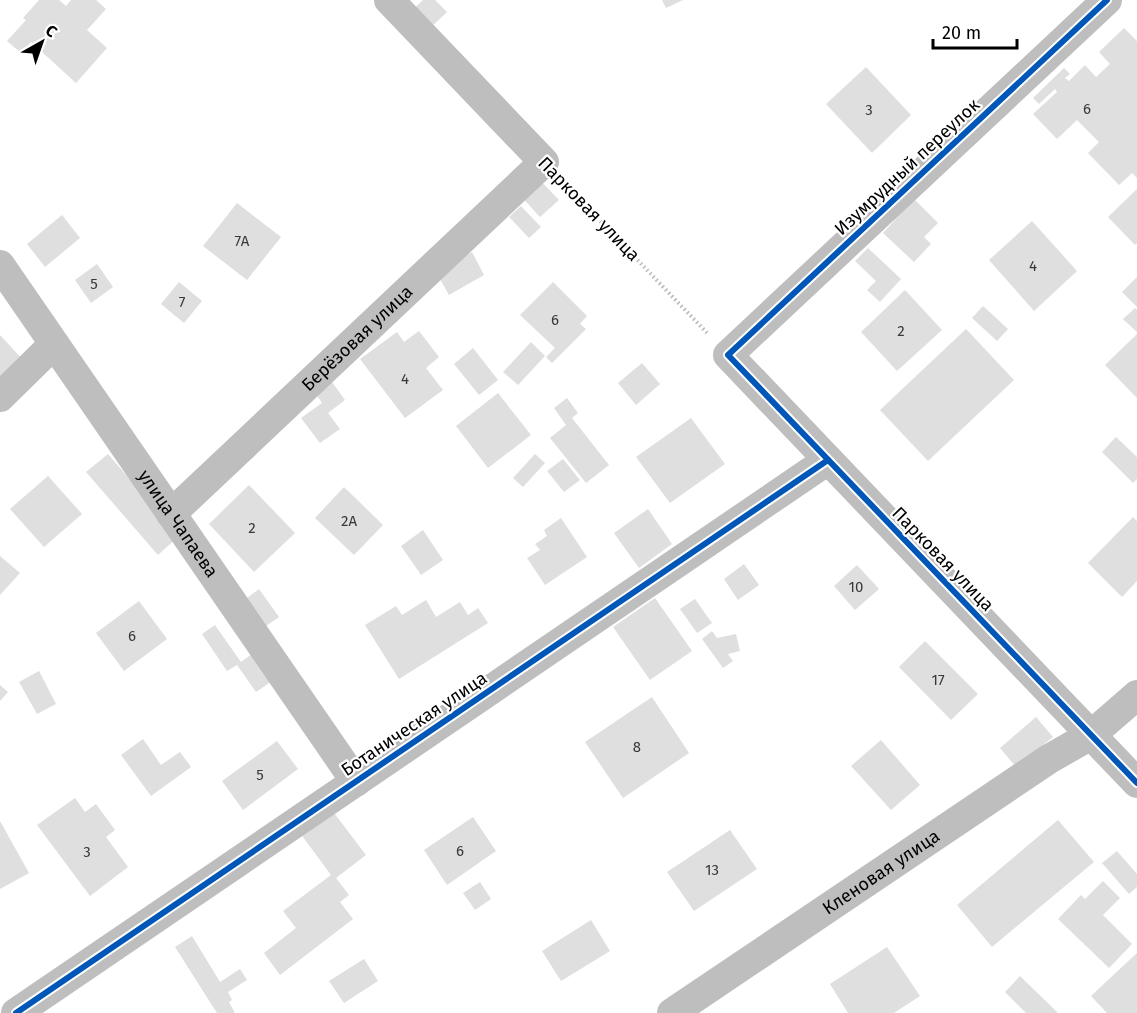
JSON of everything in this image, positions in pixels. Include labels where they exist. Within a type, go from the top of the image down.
[{"type":"street","name":"Парковая улица","points":[[389,0],[544,162]]},
{"type":"street","name":"Изумрудный переулок","points":[[728,355],[1107,0]]},
{"type":"street","name":"Берёзовая улица","points":[[171,514],[544,162]]},
{"type":"street","name":"улица Чапаева","points":[[0,265],[356,782]]},
{"type":"street","points":[[0,397],[54,344]]},
{"type":"street","name":"Парковая улица","points":[[728,355],[1137,783]]},
{"type":"street","name":"Ботаническая улица","points":[[16,1013],[828,460]]},
{"type":"street","name":"Кленовая улица","points":[[672,1013],[1049,759],[1091,735],[1137,695]]},
{"type":"building","points":[[39,0],[59,0],[66,6],[71,0],[96,0],[106,9],[87,30],[107,48],[76,83],[31,42],[21,53],[7,41],[26,20],[23,18]]},
{"type":"building","points":[[423,0],[435,0],[447,12],[428,30],[410,12]]},
{"type":"building","points":[[662,0],[683,0],[666,8]]},
{"type":"building","points":[[1124,28],[1137,41],[1137,178],[1132,173],[1119,185],[1088,153],[1099,142],[1077,120],[1057,139],[1033,114],[1057,92],[1055,89],[1039,104],[1033,98],[1064,68],[1070,74],[1065,78],[1069,81],[1085,65],[1096,77],[1110,64],[1099,52]]},
{"type":"building","points":[[866,67],[911,115],[872,153],[826,104]]},
{"type":"building","points":[[535,175],[559,200],[540,217],[517,192]]},
{"type":"building","points":[[1137,189],[1137,243],[1135,245],[1108,217]]},
{"type":"building","points":[[914,199],[938,223],[924,237],[931,244],[914,262],[883,233]]},
{"type":"building","points":[[237,203],[281,237],[247,280],[203,246]]},
{"type":"building","points":[[521,206],[541,227],[529,238],[509,217]]},
{"type":"building","points":[[62,215],[80,238],[45,267],[27,244]]},
{"type":"building","points":[[1032,221],[1077,271],[1034,311],[989,260]]},
{"type":"building","points":[[868,248],[901,279],[880,302],[867,290],[876,281],[855,261]]},
{"type":"building","points":[[472,252],[484,275],[449,295],[436,272]]},
{"type":"building","points":[[97,264],[113,287],[91,303],[75,280]]},
{"type":"building","points":[[1137,277],[1137,307],[1122,292]]},
{"type":"building","points":[[179,282],[202,301],[184,323],[161,304]]},
{"type":"building","points":[[553,282],[587,316],[580,324],[586,329],[552,363],[546,357],[555,348],[520,315]]},
{"type":"building","points":[[905,290],[942,330],[897,371],[861,332]]},
{"type":"building","points":[[983,306],[1008,329],[997,341],[972,318]]},
{"type":"building","points":[[1135,308],[1137,310],[1137,332],[1123,319]]},
{"type":"building","points":[[966,329],[1014,380],[928,461],[880,410]]},
{"type":"building","points":[[419,331],[439,357],[426,368],[443,390],[405,418],[360,359],[397,332],[404,342]]},
{"type":"building","points":[[1137,334],[1137,398],[1105,365]]},
{"type":"building","points":[[0,335],[24,361],[0,383]]},
{"type":"building","points":[[531,342],[545,356],[518,385],[503,372]]},
{"type":"building","points":[[473,348],[498,380],[479,395],[454,364]]},
{"type":"building","points":[[642,363],[660,384],[636,405],[618,383]]},
{"type":"building","points":[[332,382],[345,400],[328,413],[340,429],[320,443],[301,418],[322,403],[316,394]]},
{"type":"building","points":[[498,393],[531,435],[488,468],[456,426]]},
{"type":"building","points":[[567,398],[578,413],[572,418],[609,465],[586,483],[550,438],[566,425],[554,408]]},
{"type":"building","points":[[691,418],[725,464],[670,503],[636,457]]},
{"type":"building","points":[[1116,437],[1137,457],[1137,479],[1133,483],[1102,452]]},
{"type":"building","points":[[108,454],[179,536],[158,555],[86,472]]},
{"type":"building","points":[[535,454],[545,463],[523,487],[513,478]]},
{"type":"building","points":[[563,459],[580,480],[564,492],[547,471]]},
{"type":"building","points":[[48,476],[82,514],[44,547],[10,509]]},
{"type":"building","points":[[249,485],[295,533],[254,572],[209,524]]},
{"type":"building","points":[[344,487],[383,525],[354,555],[315,518]]},
{"type":"building","points":[[648,509],[672,544],[639,568],[614,533]]},
{"type":"building","points":[[1133,517],[1137,521],[1137,581],[1122,597],[1088,563]]},
{"type":"building","points":[[561,518],[587,557],[545,585],[527,558],[540,550],[535,544],[547,536],[544,530]]},
{"type":"building","points":[[423,530],[443,560],[421,575],[401,546]]},
{"type":"building","points":[[0,556],[20,573],[0,595]]},
{"type":"building","points":[[744,564],[759,585],[738,600],[724,579]]},
{"type":"building","points":[[857,565],[879,589],[855,610],[834,586]]},
{"type":"building","points":[[259,589],[279,617],[263,628],[243,601]]},
{"type":"building","points":[[655,598],[692,651],[650,680],[613,627]]},
{"type":"building","points":[[695,599],[712,623],[697,633],[680,609]]},
{"type":"building","points":[[426,600],[436,617],[460,602],[468,615],[478,608],[488,623],[399,679],[365,625],[396,606],[402,615]]},
{"type":"building","points":[[139,601],[167,639],[124,671],[96,633]]},
{"type":"building","points":[[215,625],[241,662],[253,653],[272,681],[256,692],[237,665],[227,671],[202,634]]},
{"type":"building","points":[[712,631],[717,638],[736,634],[740,651],[728,654],[733,661],[723,668],[702,639]]},
{"type":"building","points":[[925,641],[978,694],[951,720],[899,667]]},
{"type":"building","points":[[39,671],[56,704],[37,714],[19,682]]},
{"type":"building","points":[[0,685],[8,692],[0,701]]},
{"type":"building","points":[[652,697],[689,753],[623,798],[585,742]]},
{"type":"building","points":[[1036,717],[1053,737],[1016,767],[1000,748]]},
{"type":"building","points":[[143,739],[161,765],[180,752],[191,767],[151,796],[121,755]]},
{"type":"building","points":[[881,740],[920,785],[891,810],[851,766]]},
{"type":"building","points":[[277,741],[298,769],[243,810],[222,781]]},
{"type":"building","points":[[75,798],[85,812],[96,804],[115,830],[106,837],[128,867],[90,896],[37,825]]},
{"type":"building","points":[[331,809],[366,855],[336,878],[349,895],[340,902],[353,919],[280,975],[264,953],[296,928],[283,911],[331,875],[300,833]]},
{"type":"building","points":[[473,817],[496,851],[447,885],[424,850]]},
{"type":"building","points":[[1058,820],[1094,862],[992,947],[957,905]]},
{"type":"building","points":[[0,821],[29,873],[0,889]]},
{"type":"building","points":[[730,830],[757,869],[694,911],[667,872]]},
{"type":"building","points":[[1117,851],[1137,874],[1137,887],[1129,894],[1102,863]]},
{"type":"building","points":[[1103,881],[1120,898],[1103,915],[1132,944],[1109,968],[1058,919],[1081,895],[1085,899]]},
{"type":"building","points":[[480,882],[491,899],[475,910],[463,893]]},
{"type":"building","points":[[591,920],[610,951],[561,981],[542,951]]},
{"type":"building","points":[[192,936],[220,982],[240,969],[247,980],[228,992],[232,1000],[229,1002],[235,1013],[217,1013],[175,947]]},
{"type":"building","points":[[887,947],[920,996],[894,1013],[848,1013],[830,984]]},
{"type":"building","points":[[1137,953],[1137,1013],[1107,1013],[1091,996]]},
{"type":"building","points":[[364,959],[378,981],[344,1003],[329,981]]},
{"type":"building","points":[[1020,976],[1058,1013],[1026,1013],[1005,992]]},
{"type":"cycle path","points":[[1107,0],[728,355],[1137,783]]},
{"type":"cycle path","points":[[16,1013],[828,460]]}]
